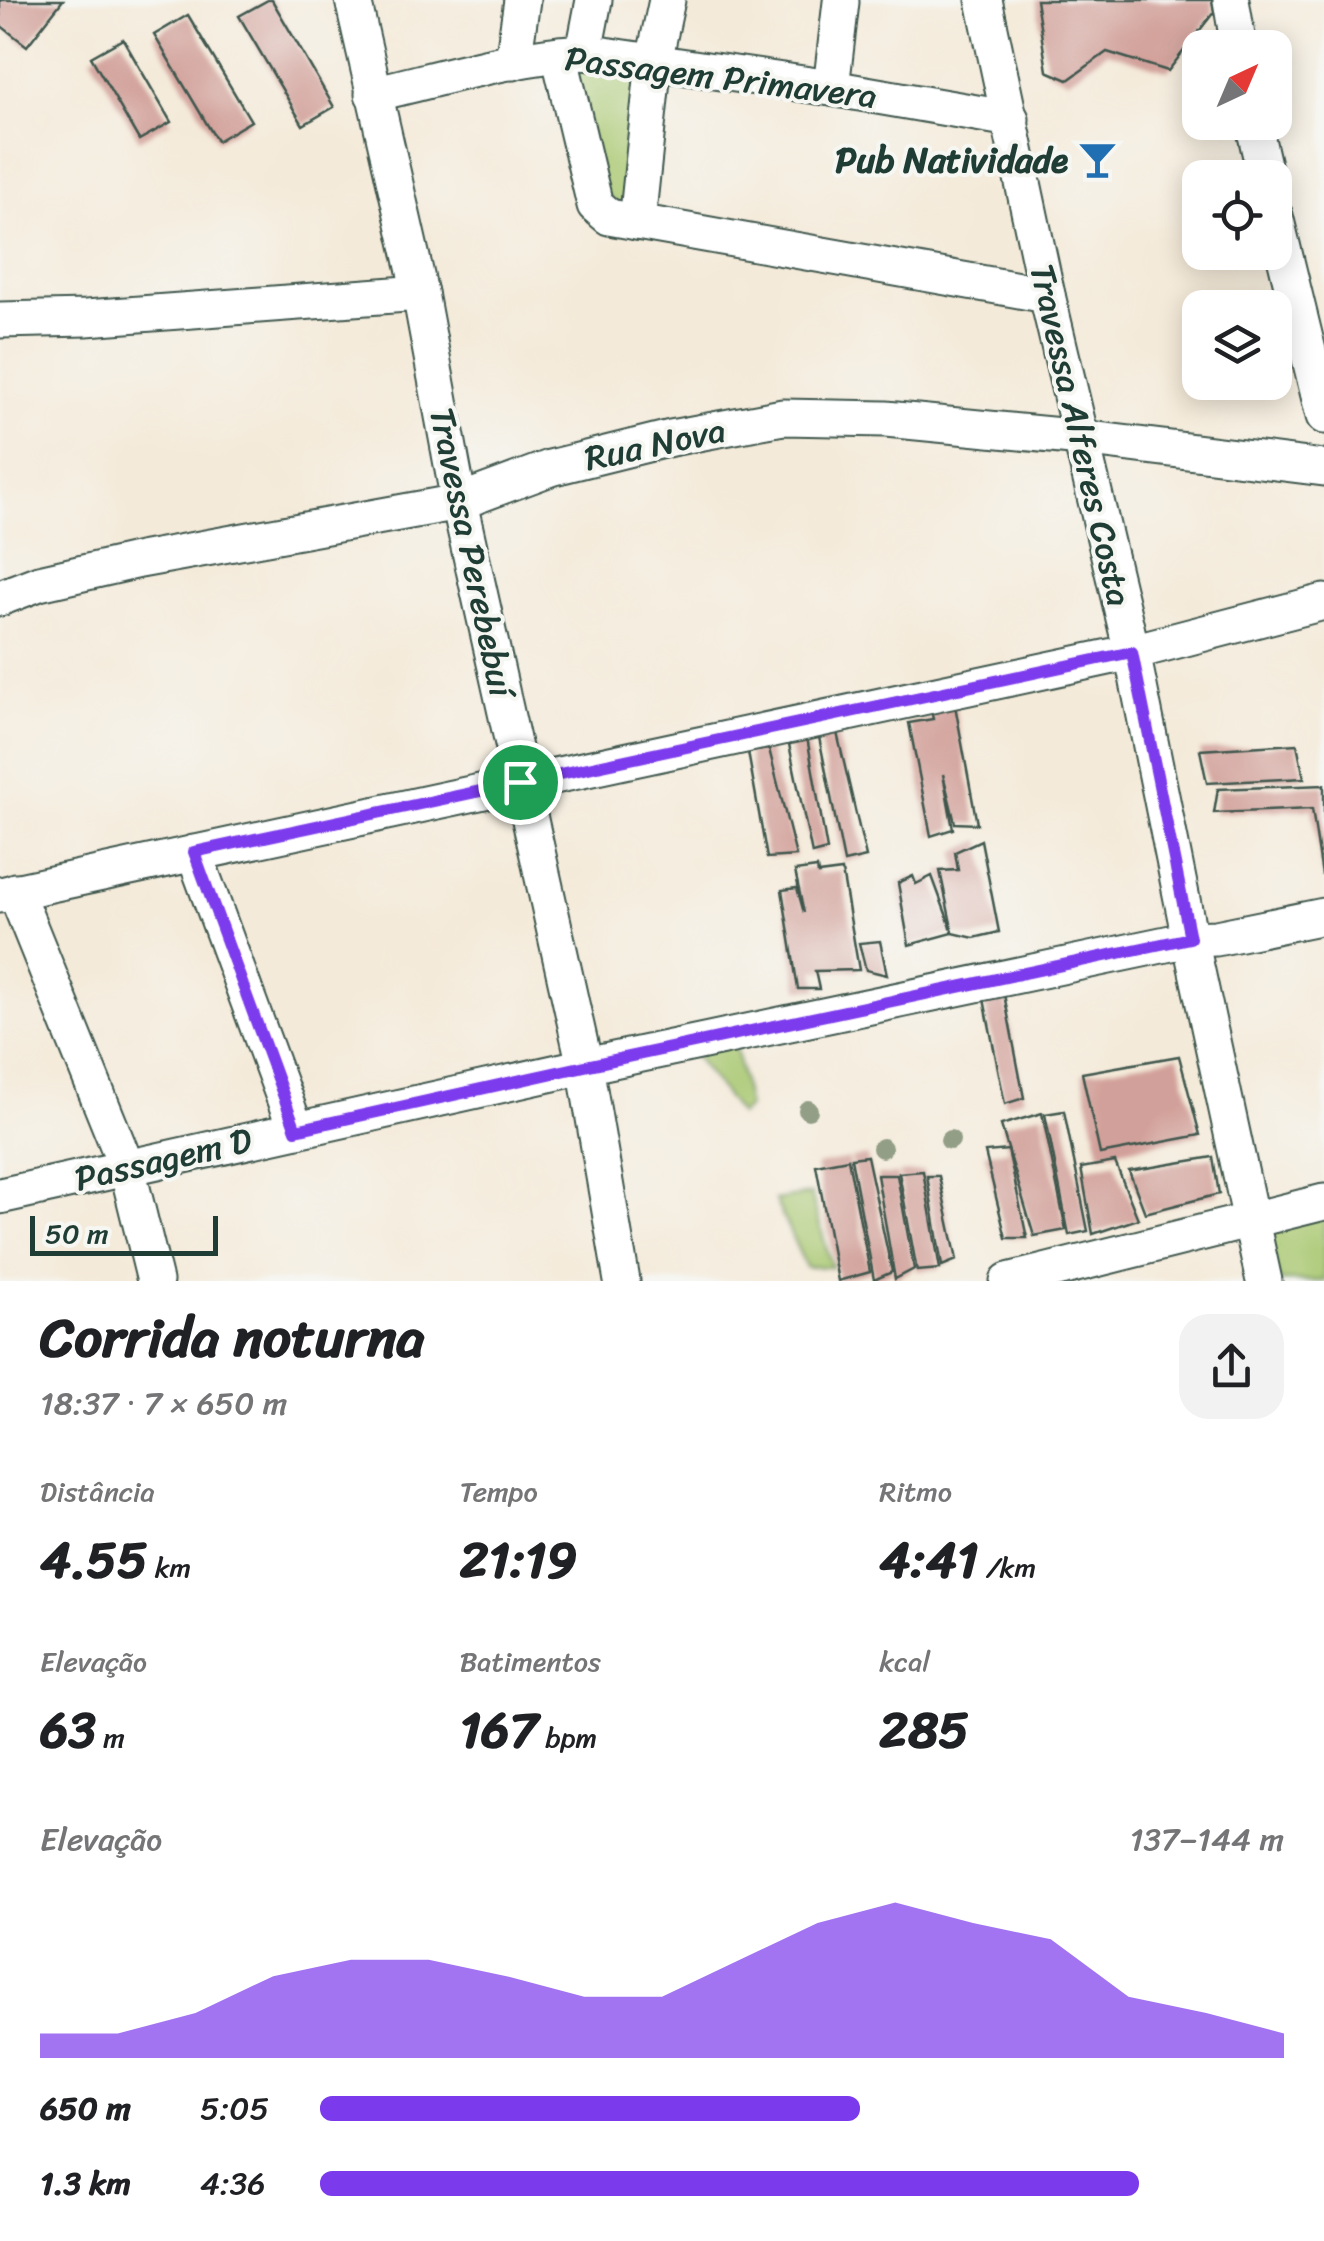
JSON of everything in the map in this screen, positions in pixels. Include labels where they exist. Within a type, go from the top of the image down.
[{"type":"street","name":"Travessa Perebebuí","points":[[353,0],[420,293],[460,502],[585,1066],[622,1281]]},
{"type":"street","points":[[512,62],[522,0]]},
{"type":"street","points":[[594,0],[572,53],[595,205],[609,217],[1048,295]]},
{"type":"street","points":[[637,222],[654,62],[667,0]]},
{"type":"street","name":"Travessa Alferes Costa","points":[[984,0],[1132,652],[1264,1281]]},
{"type":"street","points":[[1231,0],[1237,30]]},
{"type":"street","points":[[831,88],[841,2]]},
{"type":"street","name":"Passagem Primavera","points":[[373,94],[512,62],[572,53],[831,88],[1011,118]]},
{"type":"street","points":[[1288,270],[1324,416]]},
{"type":"street","points":[[0,320],[86,318],[420,293]]},
{"type":"street","name":"Rua Nova","points":[[0,598],[39,583],[140,560],[460,502],[550,468],[671,438],[783,417],[886,418],[1324,468]]},
{"type":"street","points":[[155,1281],[127,1168],[8,893],[1132,652],[1324,602]]},
{"type":"street","points":[[194,852],[296,1130]]},
{"type":"street","name":"Passagem D","points":[[0,1196],[585,1066],[1190,938],[1216,938],[1324,916]]},
{"type":"street","points":[[1008,1281],[1324,1202]]},
{"type":"green space","points":[[645,68],[635,217],[604,194],[574,69]]},
{"type":"green space","points":[[734,1039],[748,1107],[740,1115],[695,1056]]},
{"type":"green space","points":[[811,1194],[832,1267],[806,1267],[775,1200]]},
{"type":"green space","points":[[1324,1209],[1324,1281],[1279,1281],[1266,1224]]},
{"type":"building","points":[[0,0],[63,0],[27,46],[0,25]]},
{"type":"building","points":[[272,0],[334,107],[303,125],[239,16]]},
{"type":"building","points":[[1036,0],[1212,0],[1214,12],[1200,30],[1182,30],[1182,53],[1168,71],[1107,52],[1068,80],[1047,71]]},
{"type":"building","points":[[188,15],[251,121],[217,141],[154,35]]},
{"type":"building","points":[[123,39],[171,122],[139,140],[91,57]]},
{"type":"building","points":[[954,700],[977,824],[955,823],[943,774],[953,829],[931,836],[909,723],[933,719],[929,702]]},
{"type":"building","points":[[835,724],[866,857],[844,862],[817,727]]},
{"type":"building","points":[[785,725],[805,726],[827,850],[812,854]]},
{"type":"building","points":[[1297,744],[1304,778],[1207,783],[1200,750]]},
{"type":"building","points":[[769,749],[796,856],[767,858],[748,752]]},
{"type":"building","points":[[1324,785],[1324,875],[1312,809],[1214,813],[1218,789]]},
{"type":"building","points":[[981,840],[999,932],[974,938],[953,933],[940,871],[958,870],[955,852]]},
{"type":"building","points":[[817,868],[818,874],[842,871],[859,970],[815,971],[819,989],[798,989],[782,890],[797,888],[804,913],[795,871]]},
{"type":"building","points":[[913,876],[916,884],[932,876],[953,933],[909,945],[898,883]]},
{"type":"building","points":[[880,941],[887,975],[866,970],[859,943]]},
{"type":"building","points":[[1003,989],[1024,1098],[1005,1104],[983,994]]},
{"type":"building","points":[[1179,1056],[1200,1135],[1100,1154],[1082,1073]]},
{"type":"building","points":[[1064,1111],[1088,1231],[1069,1235],[1045,1114]]},
{"type":"building","points":[[1042,1113],[1066,1230],[1034,1236],[1001,1125]]},
{"type":"building","points":[[1008,1150],[1027,1238],[1006,1238],[985,1152]]},
{"type":"building","points":[[867,1156],[892,1272],[874,1280],[851,1158]]},
{"type":"building","points":[[1213,1157],[1219,1194],[1145,1213],[1129,1171]]},
{"type":"building","points":[[848,1159],[870,1272],[838,1281],[816,1165]]},
{"type":"building","points":[[1115,1162],[1138,1219],[1093,1234],[1081,1168]]},
{"type":"building","points":[[923,1171],[940,1269],[917,1271],[899,1173]]},
{"type":"building","points":[[877,1175],[897,1175],[914,1269],[895,1279]]},
{"type":"building","points":[[927,1176],[939,1176],[957,1260],[942,1266]]},
{"type":"place","name":"Pub Natividade","points":[[1098,160]]},
{"type":"route","points":[[1132,652],[1190,938],[296,1130],[194,852],[520,782],[1132,652]]}]
